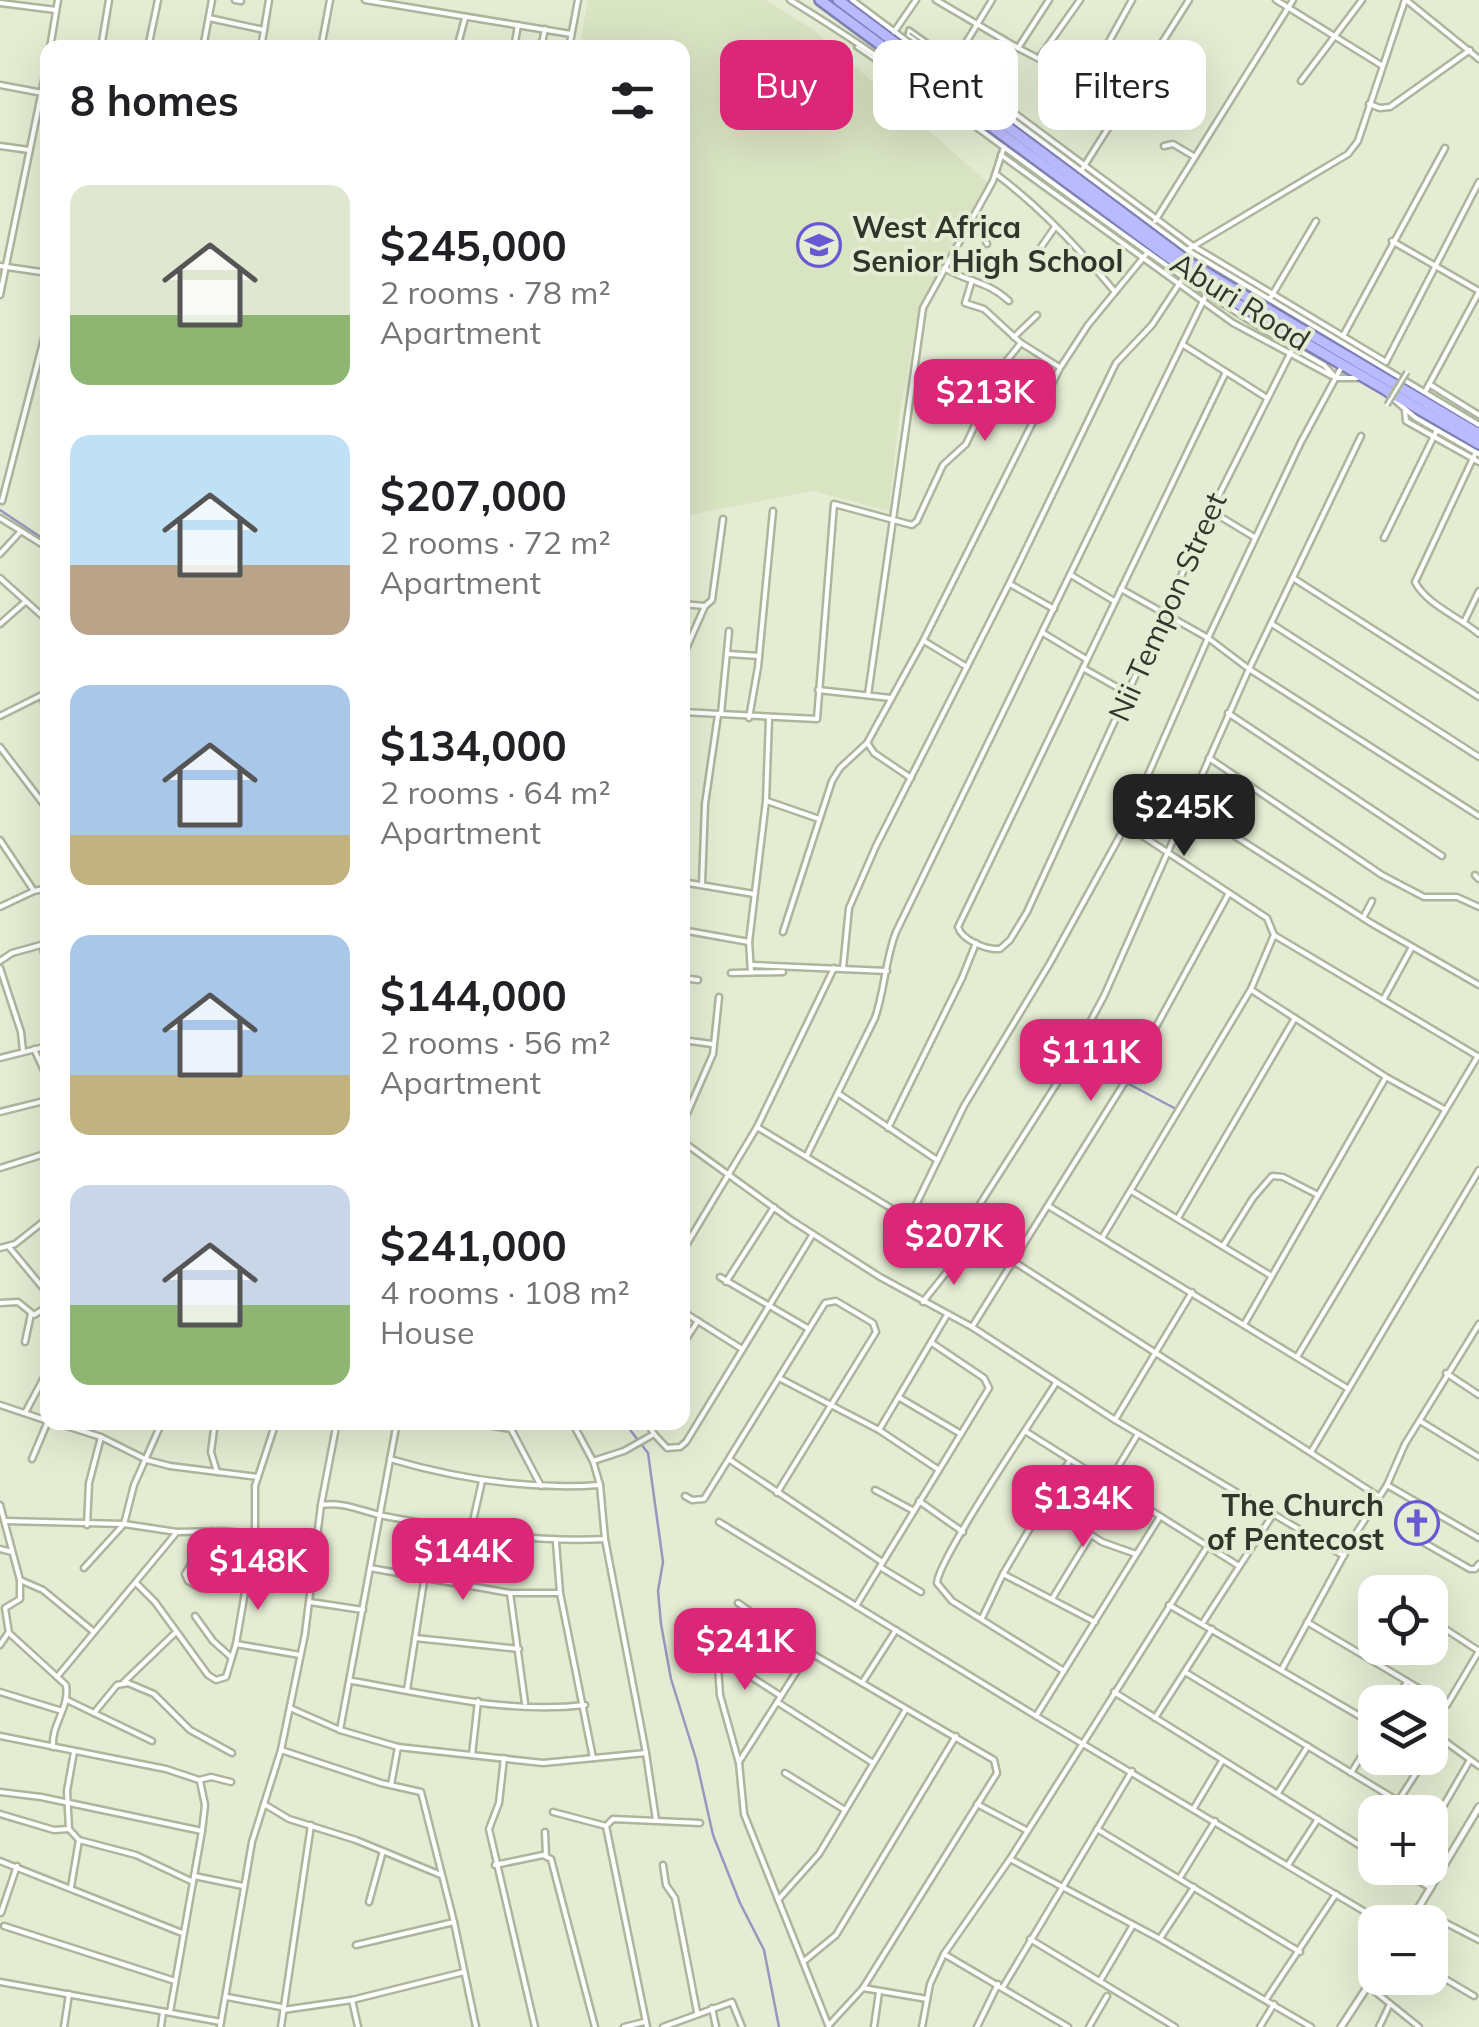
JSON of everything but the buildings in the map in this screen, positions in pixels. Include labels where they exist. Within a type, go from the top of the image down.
[{"type":"highway","name":"Aburi Road","points":[[820,0],[1000,140],[1188,272],[1281,331],[1346,360],[1362,378],[1477,452]]},
{"type":"highway","points":[[838,0],[898,40]]},
{"type":"highway","points":[[1018,129],[1191,264],[1346,360],[1385,368],[1479,434]]},
{"type":"highway","points":[[1243,286],[1250,299]]},
{"type":"highway","points":[[1262,330],[1281,331]]},
{"type":"street","points":[[51,40],[58,0]]},
{"type":"street","points":[[102,40],[108,0]]},
{"type":"street","points":[[150,40],[158,0]]},
{"type":"street","points":[[205,40],[212,0]]},
{"type":"street","points":[[262,40],[270,0]]},
{"type":"street","points":[[322,40],[330,0]]},
{"type":"street","points":[[365,0],[571,34]]},
{"type":"street","points":[[570,40],[578,0]]},
{"type":"street","points":[[790,0],[873,55]]},
{"type":"street","points":[[852,0],[862,3],[874,22],[905,40]]},
{"type":"street","points":[[894,32],[916,0]]},
{"type":"street","points":[[936,0],[1004,40]]},
{"type":"street","points":[[968,40],[992,0]]},
{"type":"street","points":[[1038,58],[1018,48],[1049,0]]},
{"type":"street","points":[[1052,40],[1080,0]]},
{"type":"street","points":[[1110,40],[1132,0]]},
{"type":"street","points":[[1163,40],[1189,0]]},
{"type":"street","points":[[1276,0],[1381,65]]},
{"type":"street","points":[[1154,223],[1293,0]]},
{"type":"street","points":[[1300,81],[1362,0]]},
{"type":"street","points":[[1190,248],[1338,162],[1358,141],[1406,0],[1479,59]]},
{"type":"street","points":[[0,3],[56,10]]},
{"type":"street","points":[[459,40],[465,17]]},
{"type":"street","points":[[209,18],[264,30]]},
{"type":"street","points":[[515,40],[518,25]]},
{"type":"street","points":[[543,40],[545,30]]},
{"type":"street","points":[[916,40],[908,35],[909,30],[923,40]]},
{"type":"street","points":[[856,47],[873,57]]},
{"type":"street","points":[[1369,104],[1390,107],[1470,50]]},
{"type":"street","points":[[0,85],[40,92]]},
{"type":"street","points":[[0,295],[40,111]]},
{"type":"street","points":[[1018,118],[1154,223],[1243,286],[1270,298]]},
{"type":"street","points":[[985,130],[1146,255],[1178,285],[1233,323],[1291,350]]},
{"type":"street","points":[[1082,169],[1106,130]]},
{"type":"street","points":[[868,696],[923,308],[996,174],[1000,140]]},
{"type":"street","points":[[1164,146],[1172,144],[1195,157]]},
{"type":"street","points":[[0,146],[29,150]]},
{"type":"street","points":[[1342,338],[1445,148]]},
{"type":"street","points":[[1001,154],[1102,230],[1336,378],[1362,378]]},
{"type":"street","points":[[1064,164],[1082,169]]},
{"type":"street","points":[[996,174],[1070,238],[1116,292]]},
{"type":"street","points":[[1385,368],[1479,182]]},
{"type":"street","points":[[1270,298],[1316,221]]},
{"type":"street","points":[[970,224],[984,235],[987,244]]},
{"type":"street","points":[[1046,262],[1038,250],[1055,226]]},
{"type":"street","points":[[1392,241],[1479,292],[1425,392]]},
{"type":"street","points":[[1190,248],[1479,425]]},
{"type":"street","points":[[783,932],[819,819],[840,768],[867,743],[1060,368],[1088,324],[1146,255]]},
{"type":"street","points":[[4,267],[40,271]]},
{"type":"street","points":[[944,268],[990,285],[1009,301]]},
{"type":"street","points":[[843,968],[844,937],[853,894],[1116,363],[1152,325],[1182,278]]},
{"type":"street","points":[[972,280],[964,303],[984,309],[1021,343],[1060,368]]},
{"type":"street","points":[[806,1156],[875,1018],[896,932],[1206,295]]},
{"type":"street","points":[[1014,337],[1037,315]]},
{"type":"street","points":[[690,712],[817,719],[834,504],[912,525],[917,522],[942,465],[966,444],[1004,364],[1021,343]]},
{"type":"street","points":[[1182,344],[1267,398]]},
{"type":"street","name":"Nii Tempon Street","points":[[976,942],[1000,949],[1018,926],[1211,511],[1291,350]]},
{"type":"street","points":[[2,501],[40,354]]},
{"type":"street","points":[[909,1219],[964,1106],[1050,963],[1126,825],[1208,638],[1346,360]]},
{"type":"street","points":[[888,1128],[976,942],[961,934],[958,927],[1226,372]]},
{"type":"street","points":[[1387,404],[1407,372]]},
{"type":"street","points":[[1429,384],[1479,414]]},
{"type":"street","points":[[1382,388],[1405,410],[1477,452],[1479,462]]},
{"type":"street","points":[[1405,410],[1406,421],[1432,438],[1477,452]]},
{"type":"street","points":[[1384,538],[1437,430]]},
{"type":"street","points":[[757,1127],[942,1239],[966,1226],[1086,1031],[1228,713],[1361,436]]},
{"type":"street","points":[[1477,452],[1415,582],[1417,588],[1479,634]]},
{"type":"street","points":[[1211,511],[1256,538]]},
{"type":"street","points":[[749,718],[773,512]]},
{"type":"street","points":[[0,518],[40,543]]},
{"type":"street","points":[[690,641],[712,600],[722,519]]},
{"type":"street","points":[[0,554],[20,530]]},
{"type":"street","points":[[1071,575],[1115,601]]},
{"type":"street","points":[[0,578],[40,615]]},
{"type":"street","points":[[1293,578],[1478,695]]},
{"type":"street","points":[[1009,584],[1054,609]]},
{"type":"street","points":[[1121,588],[1208,638],[1479,816]]},
{"type":"street","points":[[1464,622],[1479,591]]},
{"type":"street","points":[[0,624],[25,602]]},
{"type":"street","points":[[690,605],[706,606]]},
{"type":"street","points":[[1272,624],[1479,758]]},
{"type":"street","points":[[702,884],[705,804],[729,630]]},
{"type":"street","points":[[1042,634],[1087,660]]},
{"type":"street","points":[[923,640],[967,667]]},
{"type":"street","points":[[727,654],[759,656]]},
{"type":"street","points":[[1083,668],[1129,694]]},
{"type":"street","points":[[818,690],[891,698]]},
{"type":"street","points":[[0,716],[40,696]]},
{"type":"street","points":[[1228,713],[1442,856]]},
{"type":"street","points":[[751,972],[749,942],[766,801],[769,719]]},
{"type":"street","points":[[867,743],[878,756],[911,778]]},
{"type":"street","points":[[0,746],[40,799]]},
{"type":"street","points":[[1208,758],[1382,875],[1424,897],[1456,897],[1479,906]]},
{"type":"street","points":[[766,801],[819,819]]},
{"type":"street","points":[[1189,807],[1363,918],[1479,985]]},
{"type":"street","points":[[1126,825],[1267,918],[1274,934],[1479,1057],[1297,1356]]},
{"type":"street","points":[[0,840],[34,891]]},
{"type":"street","points":[[0,854],[6,850]]},
{"type":"street","points":[[690,883],[754,894]]},
{"type":"street","points":[[0,908],[40,890]]},
{"type":"street","points":[[972,1328],[1133,1069],[1229,892]]},
{"type":"street","points":[[1363,918],[1372,901]]},
{"type":"street","points":[[690,931],[749,942]]},
{"type":"street","points":[[1102,1238],[1251,990],[1274,934]]},
{"type":"street","points":[[23,1051],[0,965],[12,953],[40,945]]},
{"type":"street","points":[[1383,1000],[1413,945]]},
{"type":"street","points":[[752,965],[783,972]]},
{"type":"street","points":[[731,973],[834,968],[887,971]]},
{"type":"street","points":[[690,1239],[757,1127],[834,968]]},
{"type":"street","points":[[690,979],[698,980]]},
{"type":"street","points":[[1251,990],[1386,1077],[1444,1109]]},
{"type":"street","points":[[690,1107],[713,1054],[719,997]]},
{"type":"street","points":[[1178,1218],[1295,1018]]},
{"type":"street","points":[[690,1041],[714,1045]]},
{"type":"street","points":[[0,1058],[40,1048]]},
{"type":"street","points":[[34,1049],[40,1062]]},
{"type":"street","points":[[1245,1324],[1386,1077]]},
{"type":"street","points":[[839,1094],[937,1160]]},
{"type":"street","points":[[0,1112],[40,1102]]},
{"type":"street","points":[[690,1147],[813,1234],[972,1328],[1272,1516],[1344,1556]]},
{"type":"street","points":[[0,1168],[40,1156]]},
{"type":"street","points":[[1311,1452],[1479,1170]]},
{"type":"street","points":[[1223,1246],[1272,1176],[1283,1176],[1316,1194]]},
{"type":"street","points":[[1131,1192],[1270,1275]]},
{"type":"street","points":[[726,1282],[774,1207]]},
{"type":"street","points":[[1050,1207],[1347,1388]]},
{"type":"street","points":[[0,1248],[40,1224]]},
{"type":"street","points":[[923,1302],[958,1254],[967,1237],[966,1226]]},
{"type":"street","points":[[652,1430],[667,1448],[686,1442],[813,1234]]},
{"type":"street","points":[[8,1246],[40,1284]]},
{"type":"street","points":[[1015,1262],[1378,1496]]},
{"type":"street","points":[[720,1277],[809,1329]]},
{"type":"street","points":[[1115,1420],[1192,1292]]},
{"type":"street","points":[[684,1496],[704,1499],[830,1300],[876,1327],[776,1493]]},
{"type":"street","points":[[0,1303],[18,1302],[31,1314]]},
{"type":"street","points":[[31,1314],[40,1310]]},
{"type":"street","points":[[25,1342],[31,1314]]},
{"type":"street","points":[[879,1430],[947,1314]]},
{"type":"street","points":[[690,1316],[742,1349]]},
{"type":"street","points":[[690,1333],[698,1321]]},
{"type":"street","points":[[1282,1669],[1387,1485],[1405,1444],[1479,1324]]},
{"type":"street","points":[[856,1606],[989,1388],[989,1382],[932,1344]]},
{"type":"street","points":[[1446,1373],[1479,1395]]},
{"type":"street","points":[[780,1378],[879,1430],[939,1470]]},
{"type":"street","points":[[1056,1383],[963,1532],[937,1583],[952,1600],[1064,1671]]},
{"type":"street","points":[[25,1413],[40,1385]]},
{"type":"street","points":[[899,1398],[961,1434]]},
{"type":"street","points":[[0,1404],[40,1418]]},
{"type":"street","points":[[1420,1421],[1479,1457]]},
{"type":"street","points":[[32,1459],[46,1430]]},
{"type":"street","points":[[77,1430],[147,1460],[204,1472],[258,1477]]},
{"type":"street","points":[[84,1568],[124,1524],[130,1498],[159,1430]]},
{"type":"street","points":[[214,1430],[212,1452],[217,1472]]},
{"type":"street","points":[[136,1584],[155,1602],[212,1678],[226,1677],[236,1644],[255,1534],[254,1493],[273,1430]]},
{"type":"street","points":[[0,1982],[220,2024],[252,1842],[280,1750],[301,1655],[320,1505],[334,1430]]},
{"type":"street","points":[[340,1730],[396,1430]]},
{"type":"street","points":[[511,1430],[541,1486]]},
{"type":"street","points":[[576,1430],[593,1461],[600,1485],[656,1820]]},
{"type":"street","points":[[1026,1431],[1239,1566]]},
{"type":"street","points":[[593,1461],[624,1451],[654,1434]]},
{"type":"street","points":[[1107,1485],[1138,1434]]},
{"type":"street","points":[[86,1525],[89,1483],[101,1437]]},
{"type":"street","points":[[390,1460],[482,1480],[541,1486],[600,1485]]},
{"type":"street","points":[[730,1460],[922,1592]]},
{"type":"street","points":[[982,1619],[1003,1574],[1070,1460]]},
{"type":"street","points":[[470,1532],[482,1480]]},
{"type":"street","points":[[1387,1485],[1479,1538]]},
{"type":"street","points":[[875,1490],[914,1510]]},
{"type":"street","points":[[919,1501],[963,1532]]},
{"type":"street","points":[[320,1505],[341,1504],[470,1532],[556,1542],[606,1539]]},
{"type":"street","points":[[0,1506],[20,1580],[20,1599],[2,1608],[8,1632],[66,1685],[68,1700],[54,1727],[52,1747]]},
{"type":"street","points":[[1040,1514],[1070,1521],[1108,1544],[1136,1554]]},
{"type":"street","points":[[1203,1622],[1272,1516]]},
{"type":"street","points":[[1036,1716],[1158,1518]]},
{"type":"street","points":[[5,1521],[124,1524],[177,1532],[277,1537],[318,1532]]},
{"type":"street","points":[[719,1522],[1358,1907]]},
{"type":"street","points":[[201,1588],[188,1581],[186,1574],[212,1531]]},
{"type":"street","points":[[58,1677],[177,1532]]},
{"type":"street","points":[[1052,1599],[1091,1535]]},
{"type":"street","points":[[1421,1541],[1470,1569],[1479,1564]]},
{"type":"street","points":[[556,1542],[560,1593],[594,1758]]},
{"type":"street","points":[[922,2027],[934,1972],[944,1954],[1010,1859],[1207,1547]]},
{"type":"street","points":[[0,1550],[12,1552]]},
{"type":"street","points":[[370,1568],[510,1594],[560,1593]]},
{"type":"street","points":[[1003,1574],[1095,1622]]},
{"type":"street","points":[[20,1580],[42,1590],[95,1633]]},
{"type":"street","points":[[406,1690],[424,1580]]},
{"type":"street","points":[[510,1594],[526,1705]]},
{"type":"street","points":[[310,1602],[364,1610]]},
{"type":"street","points":[[716,1626],[716,1661],[726,1726],[739,1763],[744,1814],[829,2026],[863,1988],[998,1766],[956,1736],[809,1652],[738,1603]]},
{"type":"street","points":[[1169,1604],[1358,1714]]},
{"type":"street","points":[[195,1616],[232,1657]]},
{"type":"street","points":[[1307,1622],[1447,1705],[1479,1651],[1448,1631]]},
{"type":"street","points":[[1155,1718],[1212,1628]]},
{"type":"street","points":[[862,1683],[896,1630]]},
{"type":"street","points":[[0,1645],[8,1632]]},
{"type":"street","points":[[94,1713],[175,1632]]},
{"type":"street","points":[[415,1638],[519,1649]]},
{"type":"street","points":[[236,1644],[301,1655]]},
{"type":"street","points":[[739,1763],[809,1652]]},
{"type":"street","points":[[716,1661],[728,1662],[781,1696]]},
{"type":"street","points":[[1185,1672],[1388,1795]]},
{"type":"street","points":[[350,1680],[541,1708],[585,1705]]},
{"type":"street","points":[[122,1682],[154,1694],[190,1730],[232,1753]]},
{"type":"street","points":[[0,1692],[62,1711]]},
{"type":"street","points":[[1114,1692],[1358,1844]]},
{"type":"street","points":[[68,1700],[152,1741]]},
{"type":"street","points":[[472,1755],[478,1701]]},
{"type":"street","points":[[777,1702],[873,1763]]},
{"type":"street","points":[[290,1708],[340,1730],[398,1747],[556,1763],[646,1753]]},
{"type":"street","points":[[778,1900],[819,1854],[906,1710]]},
{"type":"street","points":[[0,1736],[199,1780],[211,1777],[231,1782]]},
{"type":"street","points":[[803,1962],[836,1934],[956,1736]]},
{"type":"street","points":[[1448,1744],[1479,1766]]},
{"type":"street","points":[[1278,1792],[1308,1746]]},
{"type":"street","points":[[391,1785],[398,1747]]},
{"type":"street","points":[[280,1750],[422,1794],[476,2027]]},
{"type":"street","points":[[74,1752],[67,1792],[69,1829],[79,1840],[136,1855],[194,1879],[245,1886]]},
{"type":"street","points":[[504,1758],[499,1804],[489,1825],[534,2027]]},
{"type":"street","points":[[1194,1808],[1223,1760]]},
{"type":"street","points":[[1448,1797],[1470,1760]]},
{"type":"street","points":[[1351,1773],[1358,1762]]},
{"type":"street","points":[[977,2027],[1132,1771]]},
{"type":"street","points":[[785,1773],[846,1810]]},
{"type":"street","points":[[161,2027],[175,1981],[202,1831],[205,1804],[199,1780]]},
{"type":"street","points":[[0,1792],[202,1831]]},
{"type":"street","points":[[264,1804],[290,1818],[442,1875]]},
{"type":"street","points":[[977,1804],[1027,1830]]},
{"type":"street","points":[[1421,1905],[1479,1806]]},
{"type":"street","points":[[554,1812],[606,1826]]},
{"type":"street","points":[[0,1814],[54,1830],[69,1829]]},
{"type":"street","points":[[1288,1865],[1318,1818]]},
{"type":"street","points":[[606,1826],[613,1819],[700,1823]]},
{"type":"street","points":[[1180,1878],[1214,1820]]},
{"type":"street","points":[[282,2027],[311,1824]]},
{"type":"street","points":[[606,1826],[646,2024],[624,2027]]},
{"type":"street","points":[[1097,1829],[1300,1952]]},
{"type":"street","points":[[544,1832],[546,1855],[553,1864],[594,2027]]},
{"type":"street","points":[[71,1888],[79,1840]]},
{"type":"street","points":[[369,1902],[383,1851]]},
{"type":"street","points":[[496,1865],[546,1855]]},
{"type":"street","points":[[1010,1859],[1134,1924],[1311,2027]]},
{"type":"street","points":[[0,1861],[182,1934]]},
{"type":"street","points":[[664,1865],[666,1884],[675,1898],[697,2012]]},
{"type":"street","points":[[0,1912],[17,1866]]},
{"type":"street","points":[[1425,1885],[1430,1888]]},
{"type":"street","points":[[1160,1939],[1194,1887]]},
{"type":"street","points":[[1266,2000],[1336,1894]]},
{"type":"street","points":[[356,1945],[454,1922]]},
{"type":"street","points":[[1100,1982],[1134,1924]]},
{"type":"street","points":[[4,1926],[175,1981]]},
{"type":"street","points":[[1448,1927],[1479,1940]]},
{"type":"street","points":[[1030,1939],[1176,2027]]},
{"type":"street","points":[[944,1954],[1068,2027]]},
{"type":"street","points":[[227,1997],[283,2009],[352,2000],[464,1972]]},
{"type":"street","points":[[1448,1981],[1474,1996]]},
{"type":"street","points":[[863,1988],[927,1999]]},
{"type":"street","points":[[874,2027],[879,1991]]},
{"type":"street","points":[[64,2027],[68,1994]]},
{"type":"street","points":[[1341,2027],[1362,1995]]},
{"type":"street","points":[[1380,1995],[1419,2027]]},
{"type":"street","points":[[1089,2027],[1108,1996]]},
{"type":"street","points":[[352,2000],[358,2027]]},
{"type":"street","points":[[663,2027],[732,2002],[742,2027]]},
{"type":"street","points":[[1260,2027],[1274,2004]]},
{"type":"street","points":[[1379,2027],[1390,2004]]},
{"type":"street","points":[[712,2008],[716,2027]]},
{"type":"shaded area","name":"West Africa Senior High School","points":[[588,0],[766,0],[825,40],[720,40],[720,130],[853,130],[853,64],[873,82],[873,130],[928,130],[992,186],[920,303],[899,418],[889,511],[813,491],[690,515],[690,40],[580,40]]},
{"type":"waterway","points":[[0,510],[40,537]]},
{"type":"waterway","points":[[1125,1082],[1178,1110]]},
{"type":"waterway","points":[[630,1430],[648,1453],[663,1562],[658,1591],[661,1624],[671,1679],[696,1759],[713,1835],[764,1950],[779,2027]]},
{"type":"place","name":"West Africa Senior High School","points":[[819,245]]},
{"type":"place","name":"The Church of Pentecost","points":[[1417,1523]]}]
